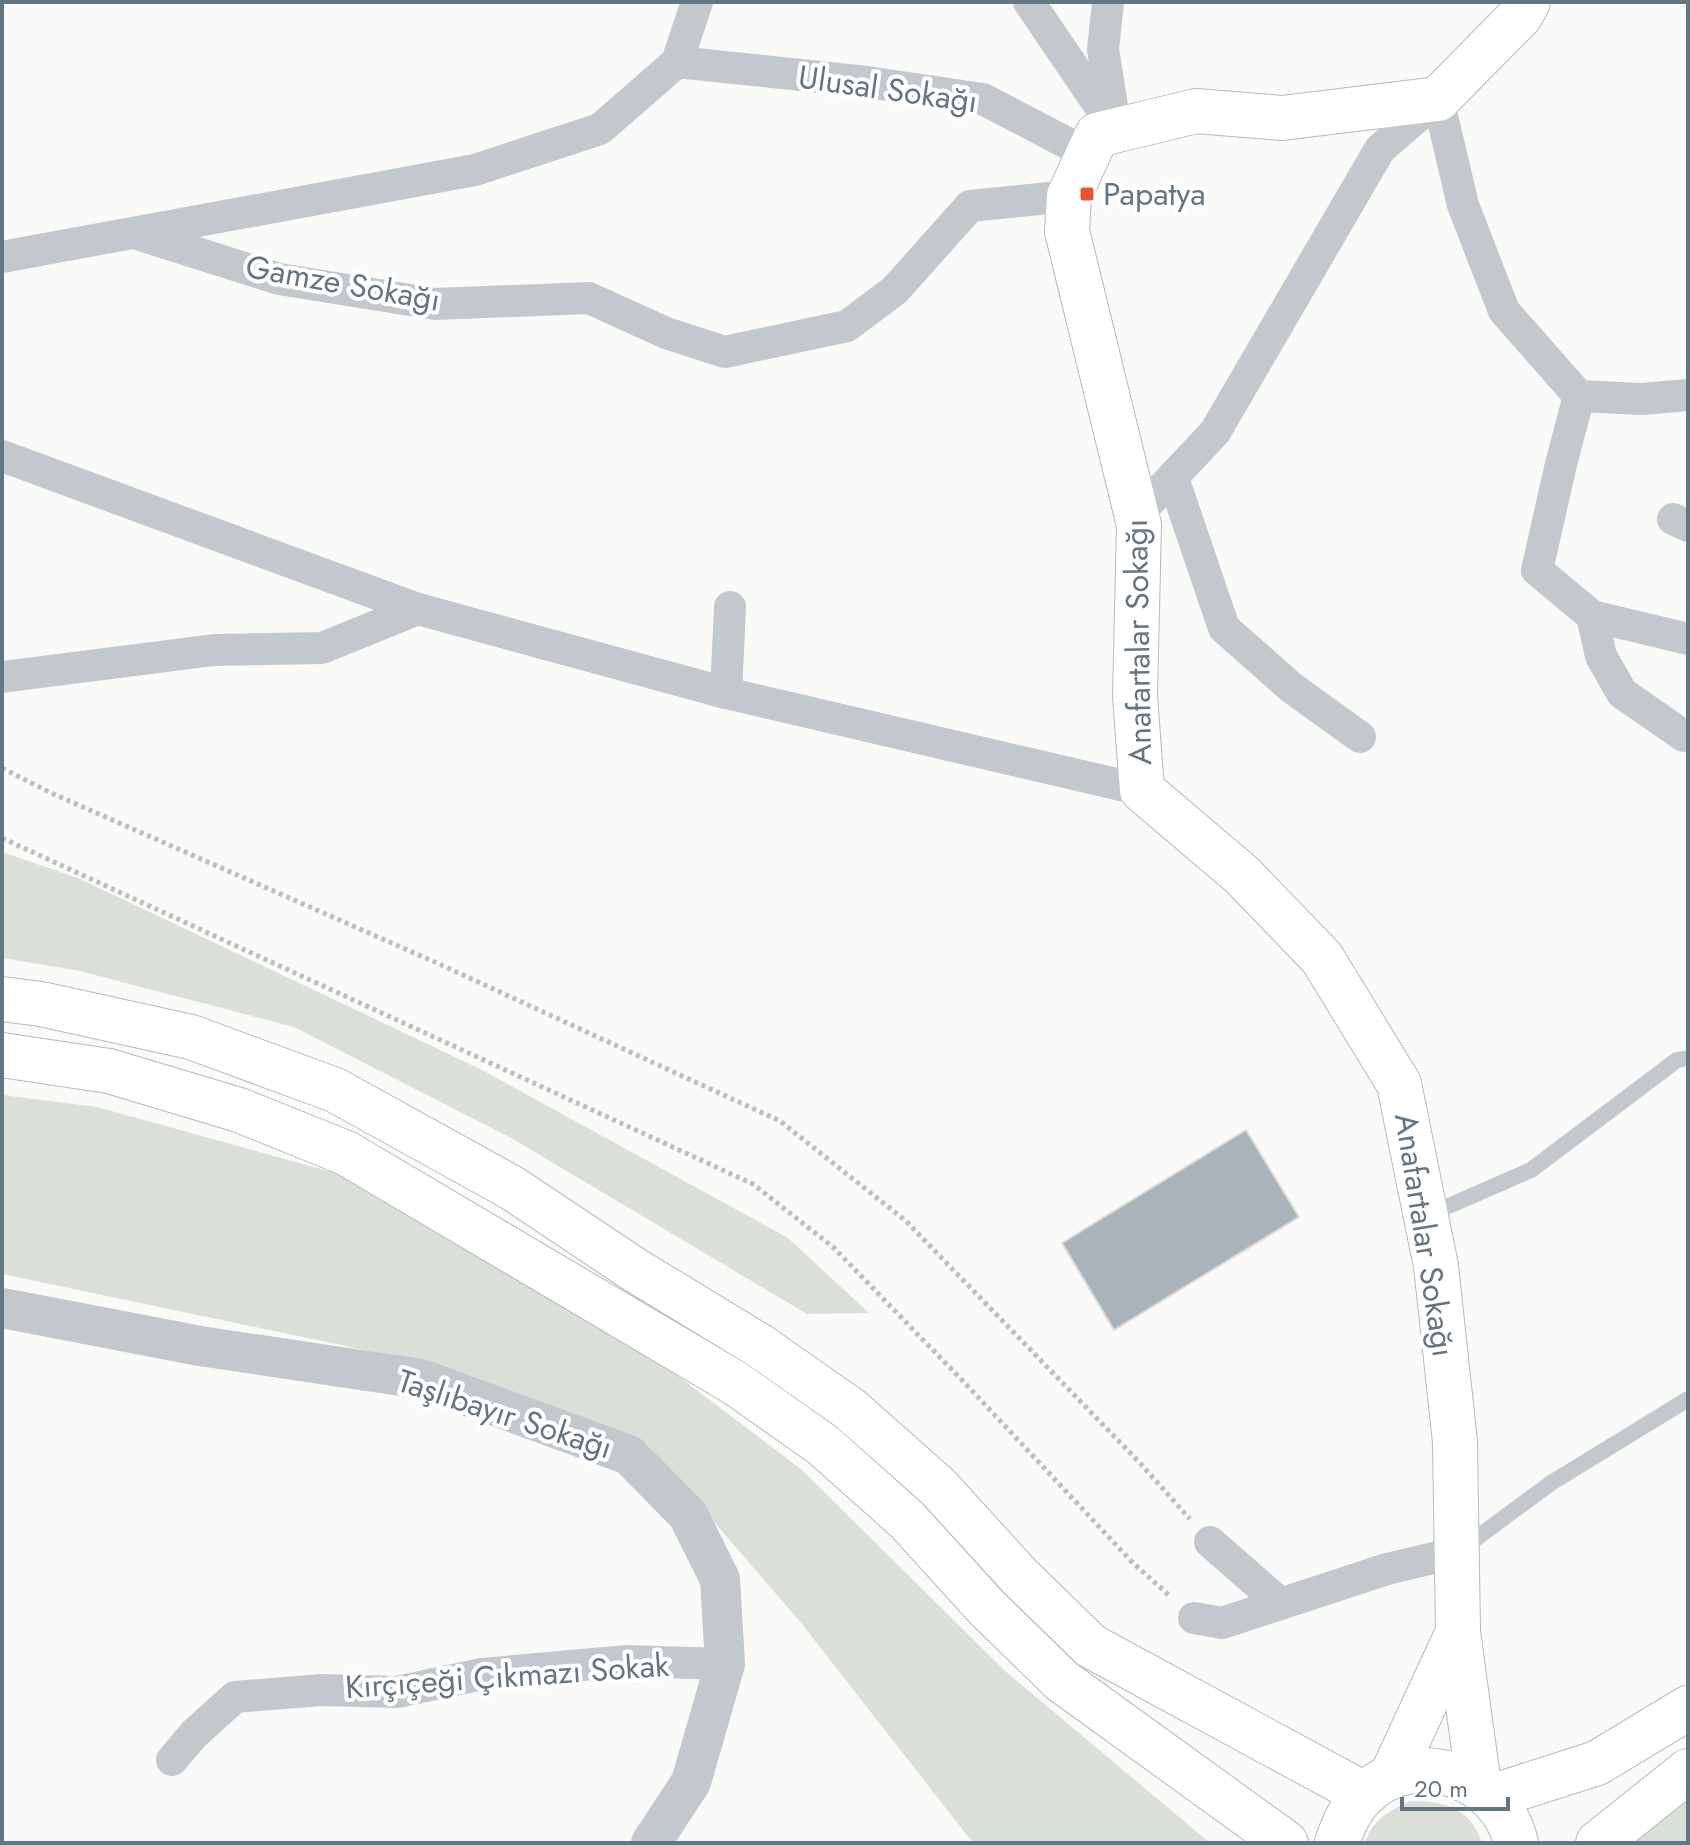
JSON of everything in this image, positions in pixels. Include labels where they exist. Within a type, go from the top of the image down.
[{"type":"main road","points":[[1102,142],[1196,111],[1282,118],[1438,99],[1520,16],[1528,2]]},
{"type":"main road","name":"Anafartalar Sokağı","points":[[1102,142],[1069,196],[1067,231],[1139,525],[1135,696],[1142,790],[1242,875],[1322,958],[1399,1084],[1436,1266],[1453,1427],[1459,1552],[1458,1632],[1485,1792]]},
{"type":"main road","points":[[2,999],[41,1004],[191,1037],[335,1090],[512,1188],[635,1270],[760,1346],[850,1409],[938,1487],[1020,1577],[1091,1646],[1378,1785],[1421,1770],[1451,1773],[1485,1792],[1499,1805],[1513,1829],[1516,1843]]},
{"type":"main road","points":[[2,1055],[109,1071],[239,1110],[346,1153],[735,1383],[823,1445],[907,1520],[987,1608],[1062,1681],[1286,1843]]},
{"type":"main road","points":[[1337,1843],[1345,1819],[1378,1785],[1458,1632]]},
{"type":"main road","points":[[1485,1792],[1597,1763],[1688,1708]]},
{"type":"main road","points":[[1598,1843],[1670,1799],[1688,1771]]},
{"type":"street","points":[[2,257],[475,170],[600,129],[677,62],[697,2]]},
{"type":"street","points":[[1029,2],[1102,142]]},
{"type":"street","points":[[1102,142],[1103,49],[1108,2]]},
{"type":"street","name":"Ulusal Sokağı","points":[[677,62],[867,82],[983,99],[1102,142]]},
{"type":"street","points":[[1137,515],[1215,432],[1380,149],[1438,99],[1463,205],[1504,311],[1579,396],[1642,399],[1688,395]]},
{"type":"street","name":"Gamze Sokağı","points":[[134,233],[279,279],[435,304],[589,298],[666,333],[725,352],[847,326],[895,290],[970,206],[1069,196]]},
{"type":"street","points":[[1579,396],[1537,570],[1592,616],[1688,639]]},
{"type":"street","points":[[2,456],[418,609],[726,693],[1142,790]]},
{"type":"street","points":[[1173,478],[1224,628],[1292,688],[1360,737]]},
{"type":"street","points":[[726,693],[730,607]]},
{"type":"street","points":[[2,677],[214,650],[322,648],[418,609]]},
{"type":"street","points":[[1592,616],[1601,656],[1622,693],[1684,736]]},
{"type":"street","name":"Taşlıbayır Sokağı","points":[[2,1308],[200,1346],[421,1379],[629,1455],[688,1515],[720,1579],[725,1664],[691,1782],[651,1843]]},
{"type":"street","points":[[1210,1542],[1281,1604]]},
{"type":"street","points":[[1194,1618],[1222,1623],[1387,1569],[1459,1552]]},
{"type":"street","name":"Kırçıçeği Çıkmazı Sokak","points":[[172,1760],[194,1734],[235,1697],[321,1690],[397,1692],[482,1674],[627,1661],[725,1664]]},
{"type":"lane","points":[[1426,1216],[1531,1170],[1677,1060],[1688,1058]]},
{"type":"lane","points":[[1459,1552],[1551,1483],[1688,1399]]},
{"type":"path","points":[[2,768],[49,792],[437,963],[780,1121],[906,1221],[1139,1462],[1210,1542]]},
{"type":"path","points":[[2,838],[753,1184],[833,1247],[1133,1563],[1194,1618]]},
{"type":"shaded area","points":[[2,852],[78,878],[480,1069],[788,1238],[869,1313],[807,1314],[513,1139],[294,1027],[80,971],[2,958]]},
{"type":"shaded area","points":[[2,1095],[97,1107],[339,1174],[615,1328],[802,1470],[1005,1671],[1210,1843],[973,1843],[802,1624],[646,1443],[441,1366],[2,1274]]},
{"type":"shaded area","points":[[1688,1800],[1688,1843],[1632,1843],[1661,1817]]},
{"type":"shaded area","points":[[1410,1801],[1434,1802],[1454,1808],[1470,1821],[1482,1843],[1365,1843],[1382,1817]]},
{"type":"building","points":[[1246,1130],[1299,1217],[1114,1330],[1062,1243]]},
{"type":"place","name":"Papatya","points":[[1087,194]]}]
